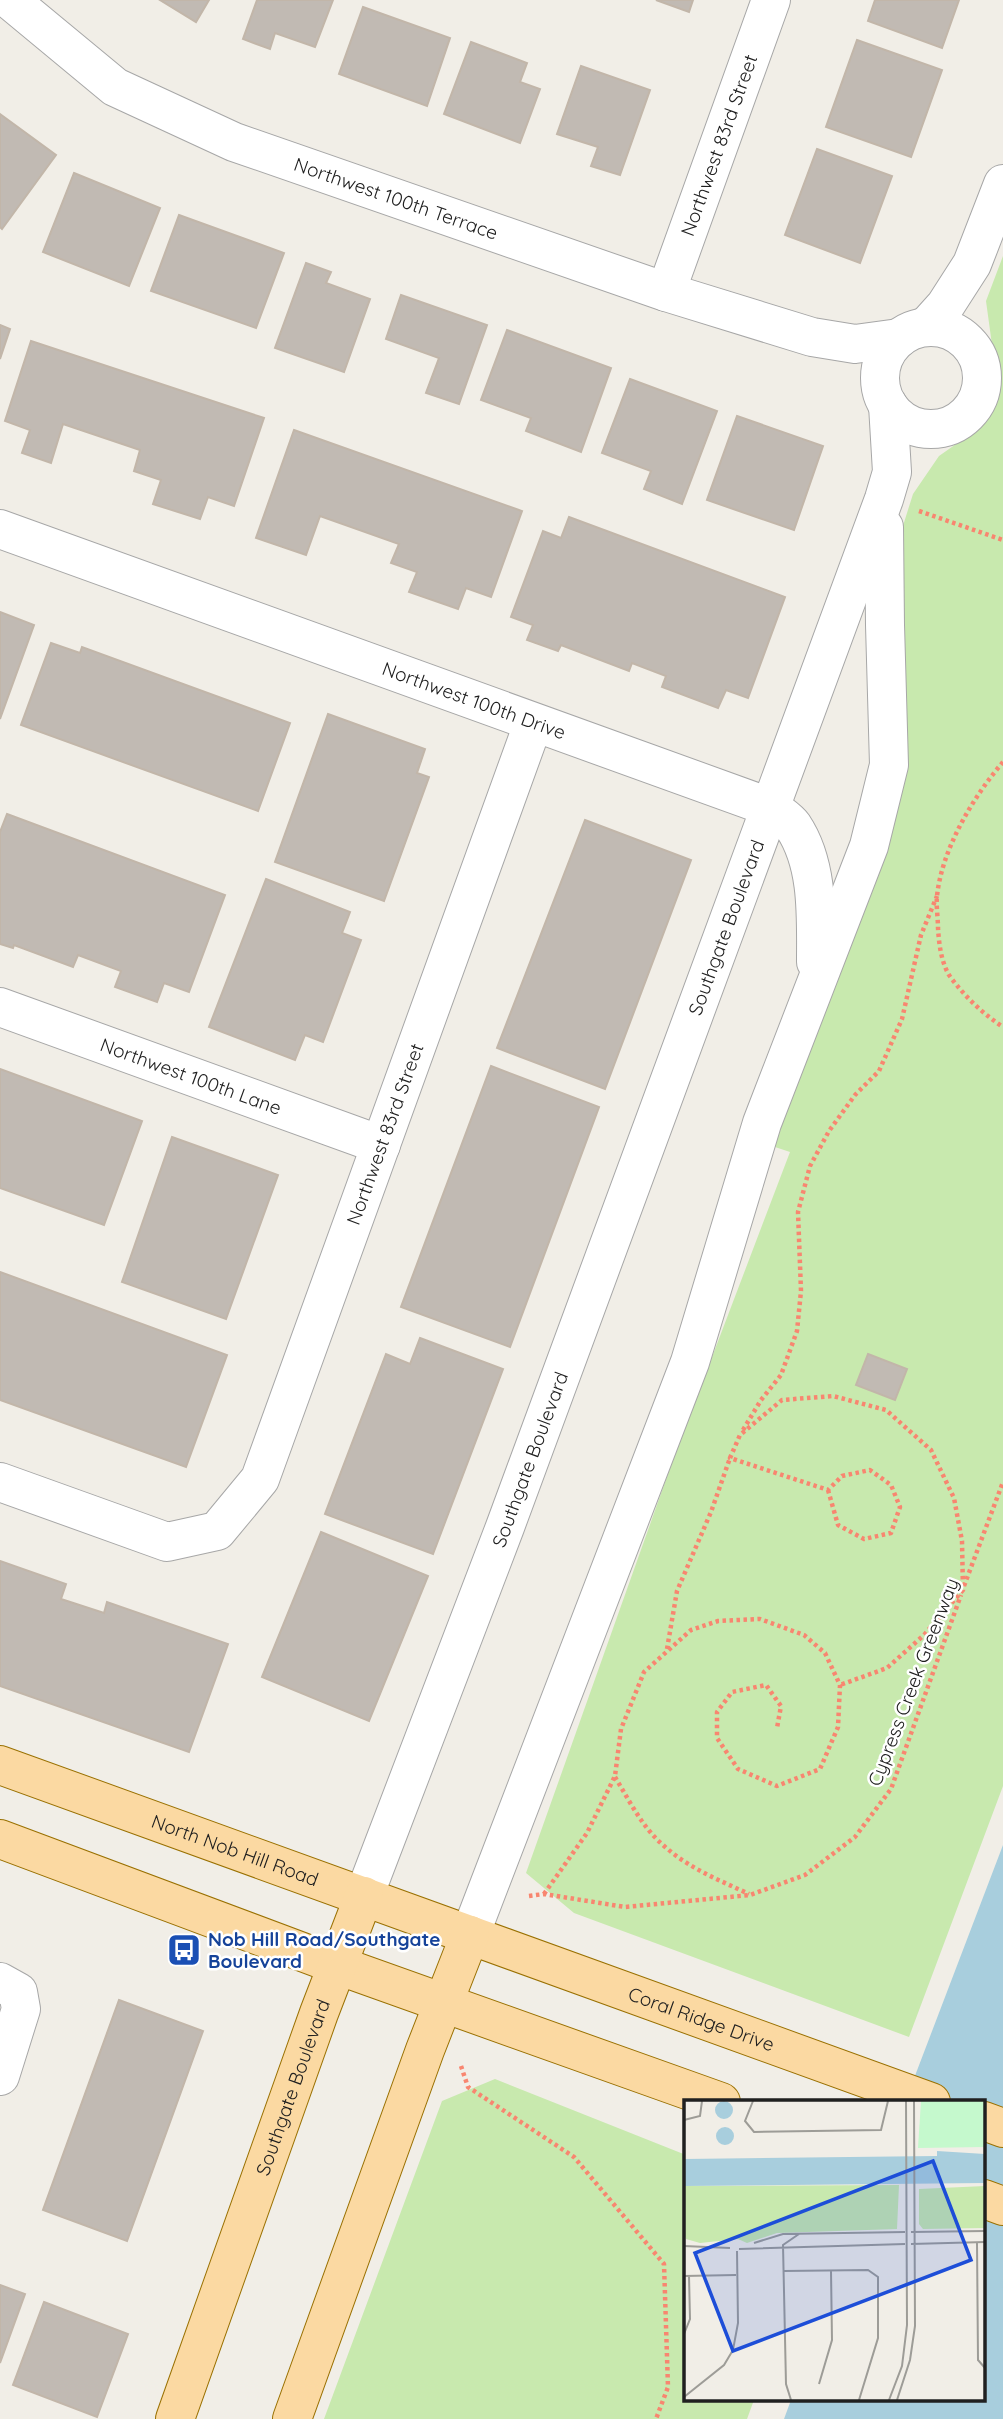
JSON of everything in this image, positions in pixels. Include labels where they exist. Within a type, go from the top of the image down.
[{"type":"main road","name":"North Nob Hill Road","points":[[0,1765],[470,1935]]},
{"type":"main road","points":[[0,1839],[337,1965],[715,2100]]},
{"type":"main road","name":"Southgate Boulevard","points":[[175,2419],[364,1896]]},
{"type":"main road","name":"Southgate Boulevard","points":[[292,2419],[470,1935]]},
{"type":"main road","name":"Coral Ridge Drive","points":[[470,1935],[926,2100]]},
{"type":"main road","points":[[986,2122],[1003,2128]]},
{"type":"main road","points":[[986,2200],[1003,2206]]},
{"type":"street","name":"Northwest 100th Terrace","points":[[10,0],[115,87],[234,142],[666,292],[812,337],[855,344],[913,332]]},
{"type":"street","name":"Northwest 83rd Street","points":[[666,292],[771,0]]},
{"type":"street","points":[[1003,184],[972,264],[945,306],[882,361],[884,390],[898,418],[912,425],[943,425],[1003,408]]},
{"type":"street","points":[[943,425],[970,410],[986,374],[971,307],[972,264]]},
{"type":"street","points":[[913,332],[940,327],[953,331],[986,374]]},
{"type":"street","name":"Northwest 100th Terrace","points":[[812,337],[884,390]]},
{"type":"street","name":"Southgate Boulevard","points":[[470,1935],[690,1362],[762,1123],[869,846],[889,765],[885,625],[895,493],[884,390]]},
{"type":"street","name":"Southgate Boulevard","points":[[364,1896],[505,1527],[772,808],[895,493],[943,425]]},
{"type":"street","name":"Northwest 100th Drive","points":[[0,529],[533,724],[772,808],[792,824],[806,849],[816,899],[817,981]]},
{"type":"street","name":"Northwest 83rd Street","points":[[0,1482],[167,1542],[216,1531],[260,1479],[533,724]]},
{"type":"street","name":"Northwest 100th Lane","points":[[0,1007],[381,1145]]},
{"type":"street","points":[[0,1982],[18,1992],[21,2009],[0,2076]]},
{"type":"path","points":[[895,493],[1003,540]]},
{"type":"path","points":[[544,1894],[587,1833],[615,1776],[621,1729],[644,1672],[668,1648],[677,1591],[711,1512],[730,1458],[761,1400],[781,1375],[797,1331],[801,1291],[798,1212],[810,1166],[829,1131],[855,1095],[879,1071],[902,1019],[921,935],[937,896],[948,854],[966,815],[987,780],[1003,762]]},
{"type":"path","points":[[937,896],[939,946],[948,973],[980,1011],[1003,1027]]},
{"type":"path","points":[[740,1435],[782,1400],[833,1396],[886,1409],[931,1450],[954,1498],[961,1541],[963,1590],[925,1635],[887,1668],[841,1685]]},
{"type":"path","points":[[730,1458],[828,1490]]},
{"type":"path","points":[[870,1470],[891,1485],[900,1507],[891,1533],[864,1539],[838,1525],[828,1490],[842,1476],[870,1470]]},
{"type":"path","name":"Cypress Creek Greenway","points":[[528,1896],[544,1894],[625,1907],[750,1895],[805,1875],[855,1837],[891,1788],[1003,1482]]},
{"type":"path","points":[[644,1672],[691,1630],[718,1620],[760,1619],[804,1635],[825,1653],[841,1685],[838,1727],[820,1769],[777,1786],[738,1769],[717,1738],[717,1712],[732,1692],[766,1685],[781,1706],[777,1728]]},
{"type":"path","points":[[615,1776],[638,1815],[661,1844],[693,1868],[750,1895]]},
{"type":"path","points":[[460,2062],[468,2087],[574,2157],[664,2264],[668,2387],[656,2419]]},
{"type":"green space","points":[[1003,256],[1003,1786],[909,2037],[574,1913],[526,1873],[674,1457],[790,1152],[769,1145],[863,887],[895,551],[913,494],[939,456],[979,428],[996,374],[986,301]]},
{"type":"green space","points":[[495,2079],[684,2154],[684,2402],[753,2402],[747,2419],[324,2419],[442,2101]]},
{"type":"water","points":[[1003,1845],[1003,2419],[784,2419],[790,2402],[986,2402],[986,2100],[906,2100]]},
{"type":"building","points":[[160,0],[209,0],[196,22]]},
{"type":"building","points":[[257,0],[333,0],[315,47],[275,33],[270,49],[243,39]]},
{"type":"building","points":[[656,0],[693,0],[689,12]]},
{"type":"building","points":[[875,0],[959,0],[942,48],[868,21]]},
{"type":"building","points":[[363,7],[450,38],[427,106],[339,74]]},
{"type":"building","points":[[857,40],[942,70],[911,157],[826,127]]},
{"type":"building","points":[[471,42],[527,63],[520,82],[540,89],[520,143],[444,114]]},
{"type":"building","points":[[581,66],[650,90],[620,175],[591,166],[598,147],[557,134]]},
{"type":"building","points":[[0,114],[56,155],[2,229],[0,227]]},
{"type":"building","points":[[817,149],[892,176],[860,263],[785,235]]},
{"type":"building","points":[[74,173],[160,208],[129,286],[43,252]]},
{"type":"building","points":[[179,215],[284,253],[256,328],[151,291]]},
{"type":"building","points":[[306,263],[331,272],[326,283],[370,299],[344,372],[275,348]]},
{"type":"building","points":[[401,295],[487,325],[459,404],[426,393],[439,358],[386,339]]},
{"type":"building","points":[[0,325],[10,329],[0,359]]},
{"type":"building","points":[[507,330],[611,368],[581,452],[526,431],[531,418],[481,400]]},
{"type":"building","points":[[31,341],[264,418],[234,506],[208,497],[200,519],[153,504],[161,480],[134,471],[140,450],[63,424],[51,463],[22,453],[30,430],[5,421]]},
{"type":"building","points":[[630,379],[717,411],[682,504],[644,489],[651,471],[602,453]]},
{"type":"building","points":[[737,416],[823,446],[794,530],[707,500]]},
{"type":"building","points":[[294,430],[522,511],[491,597],[466,588],[458,609],[409,592],[417,572],[391,563],[399,544],[320,516],[306,555],[256,538]]},
{"type":"building","points":[[569,517],[785,597],[748,698],[726,690],[718,708],[662,687],[666,676],[632,663],[629,671],[561,645],[558,651],[527,640],[533,625],[511,617],[543,531],[561,538]]},
{"type":"building","points":[[0,612],[34,625],[0,719]]},
{"type":"building","points":[[51,643],[80,653],[82,647],[290,723],[258,811],[21,725]]},
{"type":"building","points":[[328,714],[425,749],[417,773],[429,777],[384,901],[275,862]]},
{"type":"building","points":[[7,814],[225,895],[189,992],[164,983],[157,1002],[115,987],[121,971],[78,955],[73,967],[14,945],[13,948],[0,944],[0,832]]},
{"type":"building","points":[[585,820],[691,860],[605,1089],[497,1048]]},
{"type":"building","points":[[266,879],[350,912],[342,933],[361,940],[323,1042],[305,1035],[295,1060],[209,1027]]},
{"type":"building","points":[[491,1066],[599,1107],[510,1347],[401,1307]]},
{"type":"building","points":[[0,1069],[142,1121],[104,1225],[0,1188]]},
{"type":"building","points":[[172,1137],[278,1175],[226,1319],[122,1282]]},
{"type":"building","points":[[0,1272],[227,1355],[186,1467],[0,1400]]},
{"type":"building","points":[[420,1338],[503,1369],[433,1554],[325,1514],[386,1354],[410,1364]]},
{"type":"building","points":[[868,1354],[907,1369],[895,1400],[856,1385]]},
{"type":"building","points":[[321,1532],[428,1576],[369,1721],[262,1677]]},
{"type":"building","points":[[0,1561],[66,1584],[61,1599],[104,1613],[107,1602],[228,1644],[189,1752],[0,1686]]},
{"type":"building","points":[[119,2000],[203,2031],[127,2241],[43,2210]]},
{"type":"building","points":[[0,2285],[25,2294],[0,2363]]},
{"type":"building","points":[[44,2302],[128,2334],[97,2417],[13,2385]]},
{"type":"place","name":"Nob Hill Road/Southgate Boulevard","points":[[184,1950]]}]
